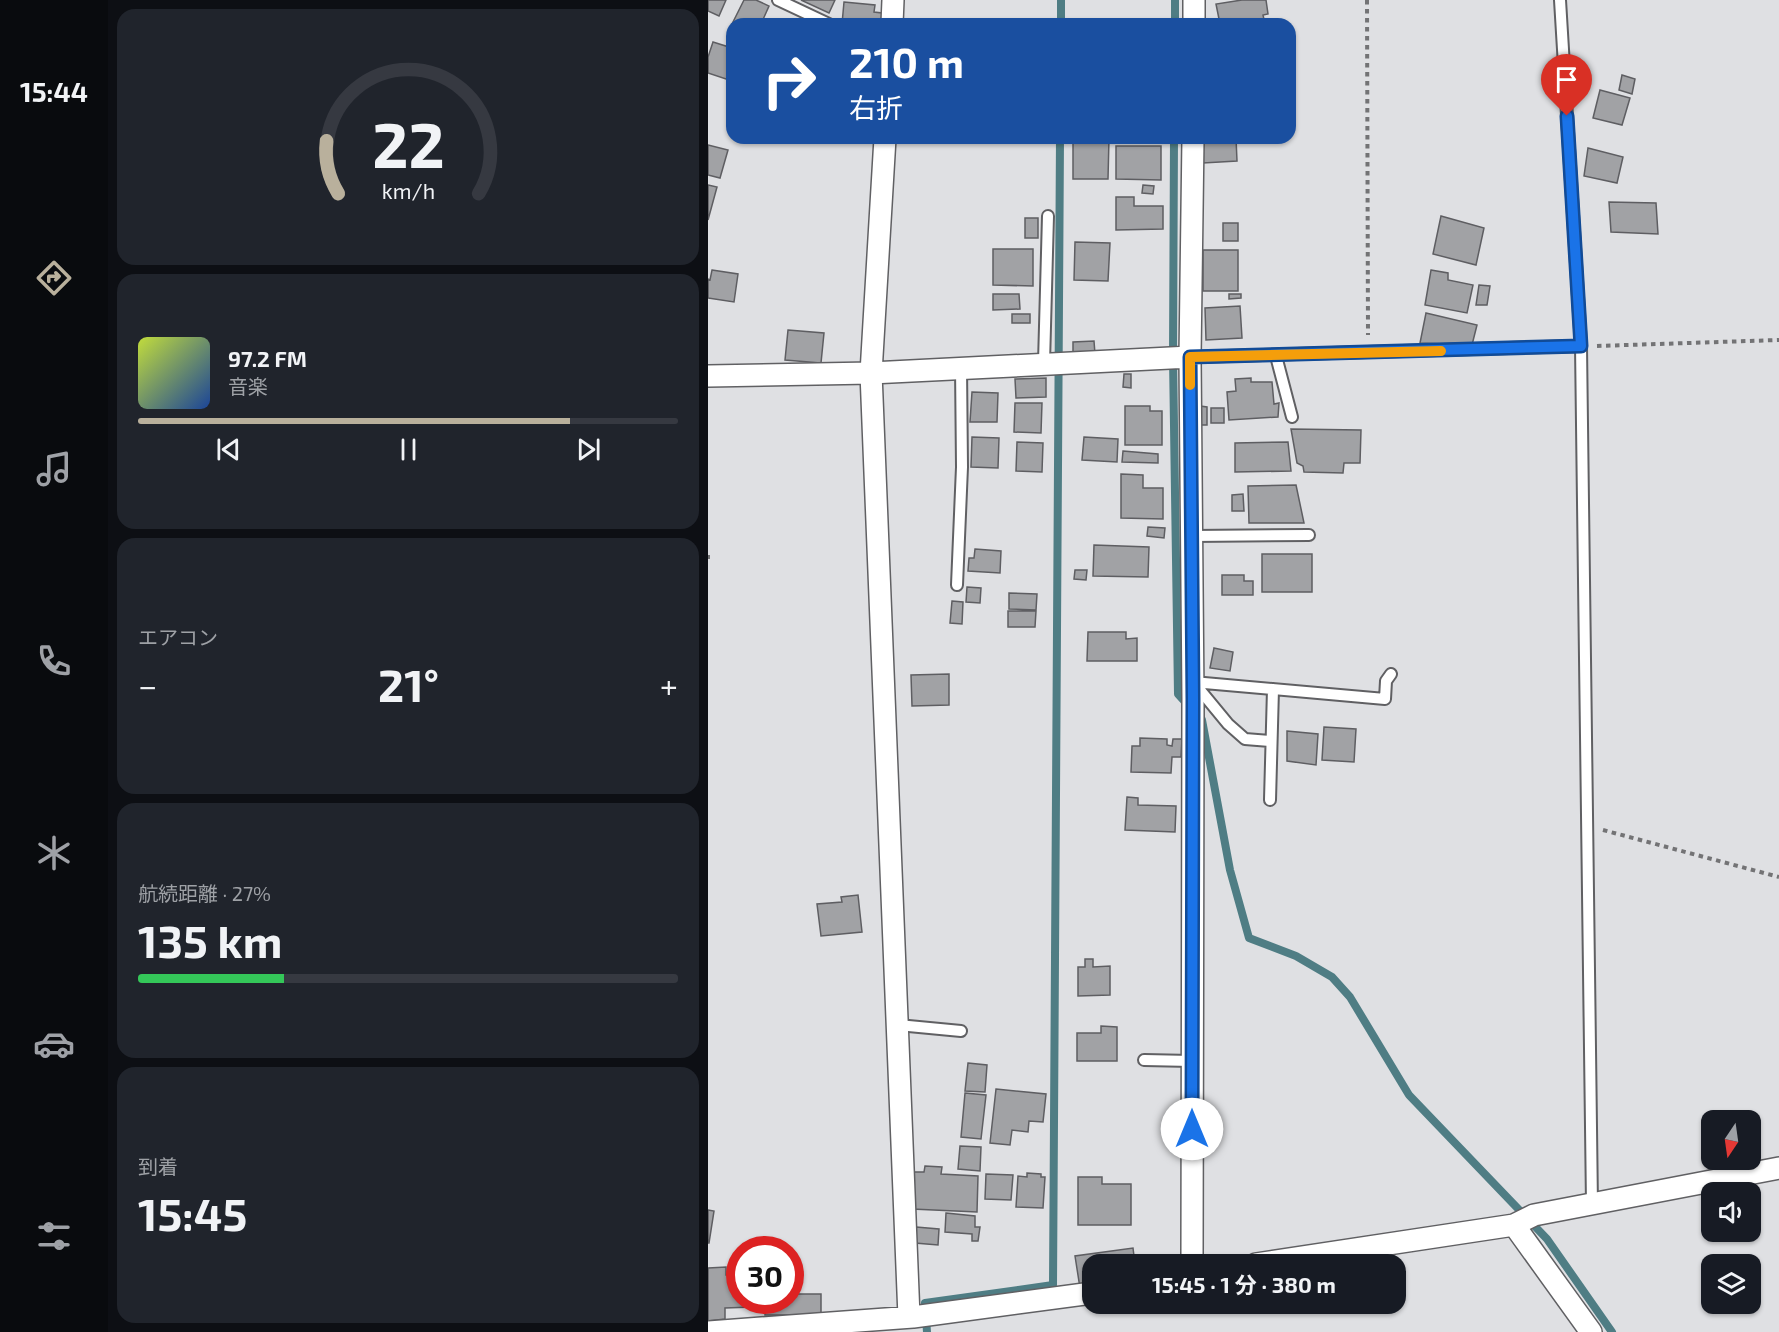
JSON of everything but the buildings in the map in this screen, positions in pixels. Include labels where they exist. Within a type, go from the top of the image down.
[{"type":"street","points":[[892,18],[893,0]]},
{"type":"street","points":[[1194,0],[1194,18]]},
{"type":"street","points":[[885,144],[871,373],[898,1025],[904,1321]]},
{"type":"street","points":[[1192,1254],[1193,690],[1190,357],[1193,144]]},
{"type":"street","points":[[708,376],[871,373],[1190,357]]},
{"type":"street","points":[[1318,1254],[1523,1221],[1779,1168]]},
{"type":"street","points":[[1523,1221],[1592,1332]]},
{"type":"street","points":[[708,1332],[904,1321],[946,1312],[1082,1294]]},
{"type":"lane","points":[[778,0],[816,18]]},
{"type":"lane","points":[[1560,0],[1581,346],[1592,1206]]},
{"type":"lane","points":[[1044,363],[1048,216]]},
{"type":"lane","points":[[1190,357],[1368,354],[1581,346]]},
{"type":"lane","points":[[1276,356],[1292,417]]},
{"type":"lane","points":[[957,585],[962,467],[961,368]]},
{"type":"lane","points":[[1192,536],[1309,535]]},
{"type":"lane","points":[[1193,690],[1273,689],[1385,699],[1386,681],[1391,674]]},
{"type":"lane","points":[[1270,800],[1273,689]]},
{"type":"lane","points":[[1193,690],[1245,738],[1270,741]]},
{"type":"lane","points":[[898,1025],[962,1031]]},
{"type":"lane","points":[[1144,1060],[1192,1061]]},
{"type":"path","points":[[1367,0],[1368,354]]},
{"type":"path","points":[[1581,346],[1779,340]]},
{"type":"path","points":[[1587,826],[1779,877]]},
{"type":"waterway","points":[[1061,0],[1061,18]]},
{"type":"waterway","points":[[1175,0],[1175,18]]},
{"type":"waterway","points":[[927,1332],[925,1303],[1053,1285],[1060,144]]},
{"type":"waterway","points":[[1174,144],[1173,358],[1178,694],[1188,705]]},
{"type":"waterway","points":[[1202,720],[1230,870],[1249,938],[1296,956],[1332,977],[1350,997],[1409,1095],[1547,1239],[1612,1332]]},
{"type":"slow traffic","points":[[1190,385],[1190,357],[1441,351]]},
{"type":"route","points":[[1192,1129],[1193,699],[1190,357],[1581,346],[1567,116]]}]
